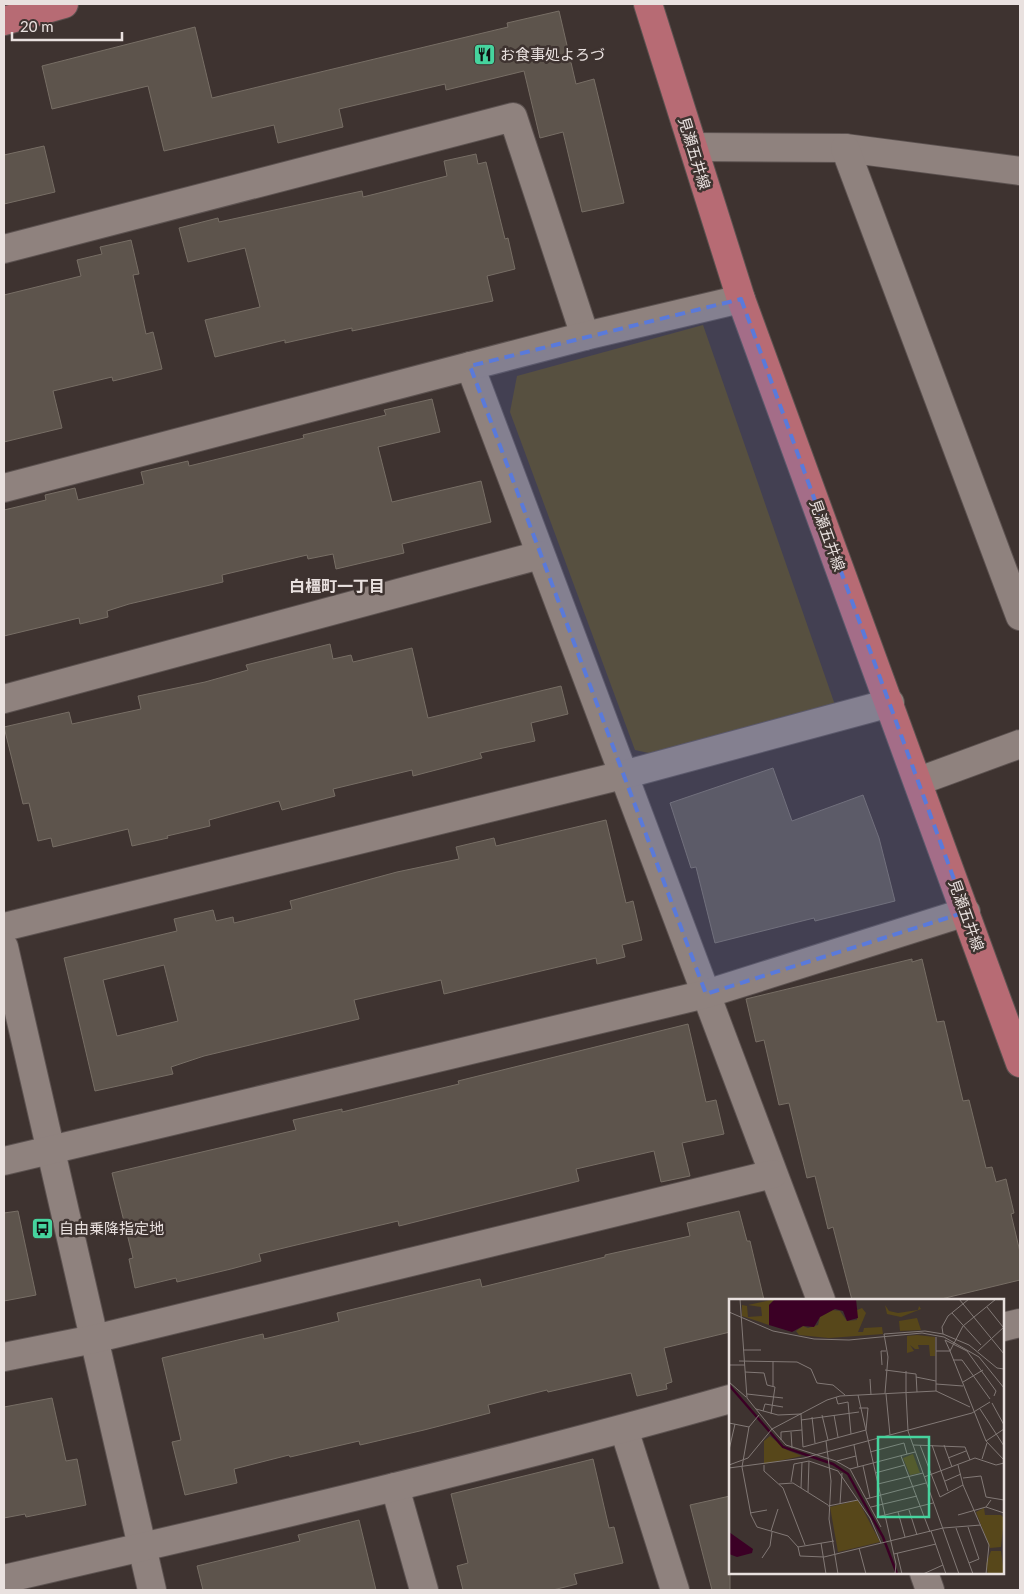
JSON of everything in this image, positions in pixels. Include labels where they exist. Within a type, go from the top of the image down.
[{"type":"main road","points":[[4,21],[64,4]]},
{"type":"main road","name":"見瀬五井線","points":[[648,4],[741,299],[919,781],[1020,1063]]},
{"type":"street","points":[[4,249],[513,117],[585,336]]},
{"type":"street","points":[[694,147],[846,148],[1020,171]]},
{"type":"street","points":[[846,148],[1020,616]]},
{"type":"street","points":[[4,488],[585,336],[741,299]]},
{"type":"street","points":[[470,366],[821,1299]]},
{"type":"street","points":[[4,700],[540,554]]},
{"type":"street","points":[[4,927],[623,774],[890,704]]},
{"type":"street","points":[[919,781],[1020,744]]},
{"type":"street","points":[[4,1161],[706,994],[966,912]]},
{"type":"street","points":[[4,947],[152,1590]]},
{"type":"street","points":[[4,1357],[94,1339],[774,1174]]},
{"type":"street","points":[[1004,1327],[1020,1323]]},
{"type":"street","points":[[4,1579],[395,1487],[624,1429],[729,1399]]},
{"type":"street","points":[[624,1429],[675,1590]]},
{"type":"street","points":[[395,1487],[424,1590]]},
{"type":"street","points":[[924,1574],[930,1590]]},
{"type":"highlighted area","points":[[741,299],[966,912],[706,994],[470,366]]},
{"type":"shaded area","points":[[703,325],[835,705],[658,755],[635,750],[510,412],[517,376]]},
{"type":"building","points":[[559,11],[576,84],[594,79],[624,203],[582,212],[563,132],[540,138],[524,71],[446,90],[445,84],[339,109],[343,127],[278,143],[274,125],[164,151],[148,86],[52,109],[42,66],[195,27],[212,98],[508,27],[507,23]]},
{"type":"building","points":[[44,146],[55,192],[4,204],[4,155]]},
{"type":"building","points":[[476,154],[478,164],[486,162],[505,239],[508,238],[515,269],[487,276],[493,301],[352,331],[352,328],[285,343],[285,340],[215,357],[205,320],[260,307],[245,248],[188,262],[179,228],[218,218],[219,222],[362,191],[363,197],[447,176],[444,161]]},
{"type":"building","points":[[131,240],[139,274],[133,275],[146,334],[153,332],[162,369],[113,381],[112,377],[53,391],[62,428],[4,442],[4,295],[81,276],[77,260],[102,254],[100,247]]},
{"type":"building","points":[[432,399],[440,432],[378,447],[392,502],[481,481],[491,522],[402,544],[404,553],[336,569],[333,554],[308,559],[307,555],[222,575],[223,582],[129,604],[107,611],[108,617],[80,624],[79,618],[4,636],[4,510],[46,500],[45,495],[75,488],[78,500],[144,484],[141,472],[188,461],[189,466],[304,438],[303,435],[386,415],[384,410]]},
{"type":"building","points":[[330,644],[333,659],[351,655],[353,662],[412,648],[428,718],[561,686],[568,714],[531,723],[535,741],[480,753],[482,758],[413,776],[412,770],[333,789],[335,796],[282,810],[279,801],[209,820],[210,826],[167,836],[168,838],[132,846],[128,829],[53,847],[51,838],[38,841],[29,803],[23,804],[4,727],[69,712],[72,724],[141,709],[138,696],[205,682],[248,670],[246,665]]},
{"type":"building","points":[[773,768],[792,821],[863,795],[879,838],[895,901],[815,921],[814,918],[715,943],[696,867],[691,868],[670,803]]},
{"type":"building","points":[[606,820],[626,903],[633,901],[642,940],[622,945],[625,957],[597,964],[596,958],[444,994],[441,980],[354,1000],[359,1019],[204,1056],[171,1067],[173,1074],[95,1091],[64,958],[177,931],[174,919],[213,910],[216,921],[233,917],[234,923],[292,909],[290,901],[397,872],[459,859],[456,847],[494,838],[496,846]],"holes":[[[164,965],[178,1021],[117,1036],[103,980]]]},
{"type":"building","points":[[912,959],[912,962],[922,959],[937,1022],[944,1021],[963,1101],[969,1100],[986,1168],[992,1167],[996,1182],[1006,1179],[1014,1213],[1011,1214],[1020,1252],[1020,1280],[941,1299],[852,1299],[833,1227],[828,1229],[815,1176],[807,1178],[789,1103],[779,1105],[764,1040],[756,1042],[746,999]]},
{"type":"building","points":[[688,1024],[706,1102],[716,1100],[724,1134],[682,1143],[690,1176],[661,1182],[654,1151],[576,1169],[579,1181],[399,1226],[398,1221],[292,1246],[259,1254],[261,1261],[177,1282],[176,1278],[135,1288],[129,1259],[133,1258],[112,1173],[296,1130],[293,1120],[342,1109],[342,1112],[459,1084],[458,1081]]},
{"type":"building","points":[[18,1211],[36,1295],[4,1301],[4,1213]]},
{"type":"building","points":[[739,1211],[747,1241],[750,1241],[764,1299],[729,1299],[729,1332],[664,1348],[672,1382],[666,1384],[667,1389],[637,1396],[631,1373],[548,1392],[547,1390],[488,1405],[490,1413],[424,1430],[360,1445],[359,1441],[290,1457],[289,1455],[234,1469],[237,1483],[185,1495],[172,1442],[181,1440],[162,1358],[263,1334],[264,1339],[339,1321],[337,1313],[480,1279],[482,1287],[605,1257],[605,1255],[690,1236],[687,1223]]},
{"type":"building","points":[[52,1398],[66,1461],[77,1459],[86,1505],[26,1517],[25,1514],[4,1518],[4,1407]]},
{"type":"building","points":[[593,1459],[609,1528],[614,1527],[623,1563],[574,1574],[577,1584],[553,1590],[463,1590],[457,1566],[468,1563],[451,1494]]},
{"type":"building","points":[[729,1496],[730,1590],[712,1590],[690,1505]]},
{"type":"building","points":[[359,1520],[376,1590],[203,1590],[197,1566],[300,1541],[298,1535]]},
{"type":"place","name":"お食事処よろづ","points":[[484,54]]},
{"type":"place","name":"自由乗降指定地","points":[[43,1228]]},
{"type":"district","name":"白橿町一丁目","points":[[337,585]]}]
